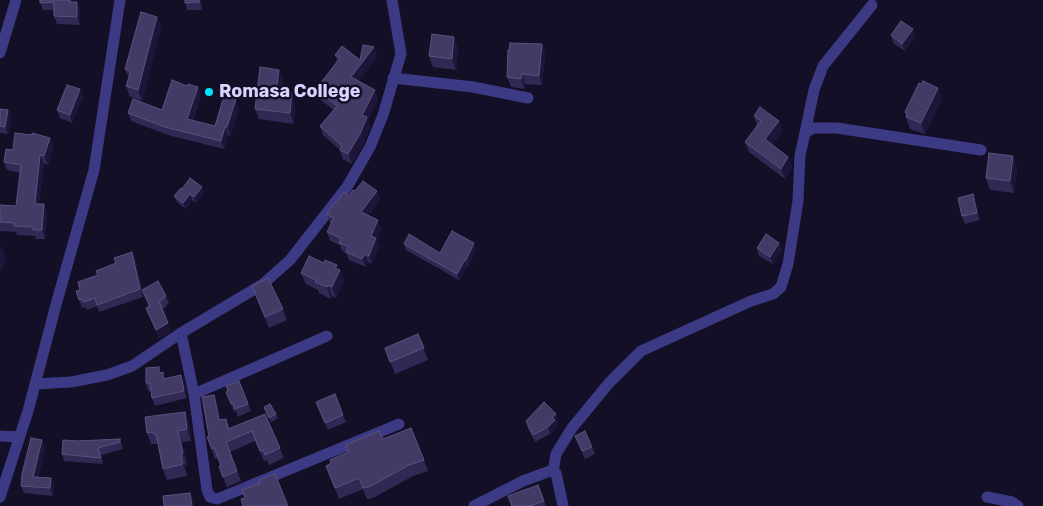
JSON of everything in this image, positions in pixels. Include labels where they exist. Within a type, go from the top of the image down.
[{"type":"street","points":[[0,53],[16,0]]},
{"type":"street","points":[[0,497],[35,384],[94,170],[120,0]]},
{"type":"street","points":[[35,384],[71,382],[107,375],[146,358],[181,333],[263,284],[290,260],[347,187],[370,147],[383,114],[401,54],[392,0]]},
{"type":"street","points":[[553,472],[556,454],[572,428],[609,383],[641,350],[751,301],[773,294],[782,287],[788,264],[798,201],[800,155],[814,90],[823,66],[872,5]]},
{"type":"street","points":[[394,78],[473,87],[528,98]]},
{"type":"street","points":[[805,133],[813,128],[837,128],[982,150]]},
{"type":"street","points":[[181,333],[194,394],[207,490],[210,497],[217,499],[399,424]]},
{"type":"street","points":[[194,394],[326,336]]},
{"type":"street","points":[[0,436],[19,437]]},
{"type":"street","points":[[474,506],[523,481],[550,471],[556,473],[563,506]]},
{"type":"street","points":[[987,497],[1012,502],[1018,506]]},
{"type":"building","points":[[40,0],[70,0],[70,2],[77,2],[77,17],[54,16],[54,2],[40,3]]},
{"type":"building","points":[[185,0],[199,0],[200,2],[185,3]]},
{"type":"building","points":[[141,12],[157,17],[138,90],[126,86],[131,71],[125,69]]},
{"type":"building","points":[[901,21],[913,29],[902,44],[891,35]]},
{"type":"building","points":[[432,34],[454,37],[452,59],[429,56]]},
{"type":"building","points":[[510,43],[542,44],[539,76],[522,74],[521,79],[507,77]]},
{"type":"building","points":[[363,45],[374,47],[351,77],[375,90],[362,115],[367,117],[360,134],[348,154],[340,150],[342,146],[320,126],[337,106],[316,89],[340,58],[335,55],[342,46],[360,60]]},
{"type":"building","points":[[260,67],[279,70],[276,92],[292,93],[290,113],[255,109]]},
{"type":"building","points":[[172,80],[187,86],[188,84],[198,87],[187,119],[215,126],[224,96],[236,99],[221,141],[165,127],[128,113],[133,99],[162,110]]},
{"type":"building","points":[[923,81],[938,88],[921,123],[906,117],[907,114],[905,112],[919,83],[921,84]]},
{"type":"building","points":[[67,85],[80,89],[70,115],[57,110]]},
{"type":"building","points":[[760,107],[779,121],[765,139],[788,157],[781,169],[745,142],[761,121],[754,116]]},
{"type":"building","points":[[0,109],[8,110],[5,127],[0,126]]},
{"type":"building","points":[[15,133],[32,135],[32,133],[50,138],[44,156],[40,155],[35,204],[44,204],[42,230],[33,230],[33,227],[14,226],[14,223],[0,222],[0,205],[16,206],[21,165],[4,162],[6,149],[13,150]]},
{"type":"building","points":[[989,153],[1013,156],[1010,181],[986,178]]},
{"type":"building","points":[[190,178],[202,187],[194,197],[190,194],[183,203],[174,196]]},
{"type":"building","points":[[363,181],[377,191],[361,212],[378,220],[371,236],[376,238],[369,256],[365,254],[362,259],[346,252],[348,246],[339,243],[341,238],[327,232],[334,218],[327,215],[344,192],[349,196]]},
{"type":"building","points":[[973,194],[977,213],[962,216],[958,198]]},
{"type":"building","points":[[452,231],[474,243],[457,274],[404,244],[409,234],[440,253]]},
{"type":"building","points":[[766,234],[779,243],[770,257],[757,248]]},
{"type":"building","points":[[132,252],[140,289],[97,305],[95,298],[84,302],[83,299],[79,300],[76,291],[80,290],[78,282],[98,275],[96,271],[116,263],[114,258]]},
{"type":"building","points":[[309,256],[324,263],[325,260],[337,265],[335,268],[340,270],[332,287],[315,282],[316,280],[301,273]]},
{"type":"building","points":[[268,278],[283,309],[265,317],[252,286]]},
{"type":"building","points":[[158,281],[166,296],[159,301],[168,323],[156,330],[146,308],[150,306],[142,290]]},
{"type":"building","points":[[418,334],[424,348],[390,362],[385,348]]},
{"type":"building","points":[[159,367],[159,373],[163,372],[163,379],[181,375],[184,391],[152,398],[150,383],[146,383],[146,368]]},
{"type":"building","points":[[239,381],[248,404],[235,409],[226,392],[228,391],[226,386]]},
{"type":"building","points":[[335,394],[343,415],[325,423],[316,402]]},
{"type":"building","points":[[214,395],[219,420],[226,419],[228,429],[265,414],[280,448],[265,455],[263,450],[260,451],[252,431],[226,442],[237,471],[223,477],[214,447],[212,449],[207,437],[209,436],[202,397]]},
{"type":"building","points":[[544,402],[556,414],[552,418],[555,420],[548,427],[533,435],[526,421]]},
{"type":"building","points":[[270,404],[276,414],[269,418],[264,407]]},
{"type":"building","points":[[185,412],[187,429],[178,431],[183,453],[181,454],[183,464],[163,469],[156,434],[153,432],[147,433],[145,417]]},
{"type":"building","points":[[411,428],[424,460],[409,465],[369,487],[363,488],[359,478],[335,488],[326,466],[331,463],[330,460],[348,452],[346,445],[379,431],[383,439]]},
{"type":"building","points":[[585,431],[592,447],[582,451],[575,436]]},
{"type":"building","points":[[31,438],[42,440],[33,477],[51,478],[50,488],[21,486]]},
{"type":"building","points":[[120,439],[120,442],[98,448],[101,458],[62,454],[63,440]]},
{"type":"building","points":[[275,474],[288,506],[243,506],[241,499],[245,498],[242,490],[260,483],[259,480]]},
{"type":"building","points":[[538,485],[544,501],[530,506],[512,506],[508,496]]},
{"type":"building","points":[[190,493],[192,506],[164,506],[163,496]]},
{"type":"place","name":"Romasa College","points":[[209,92]]}]
